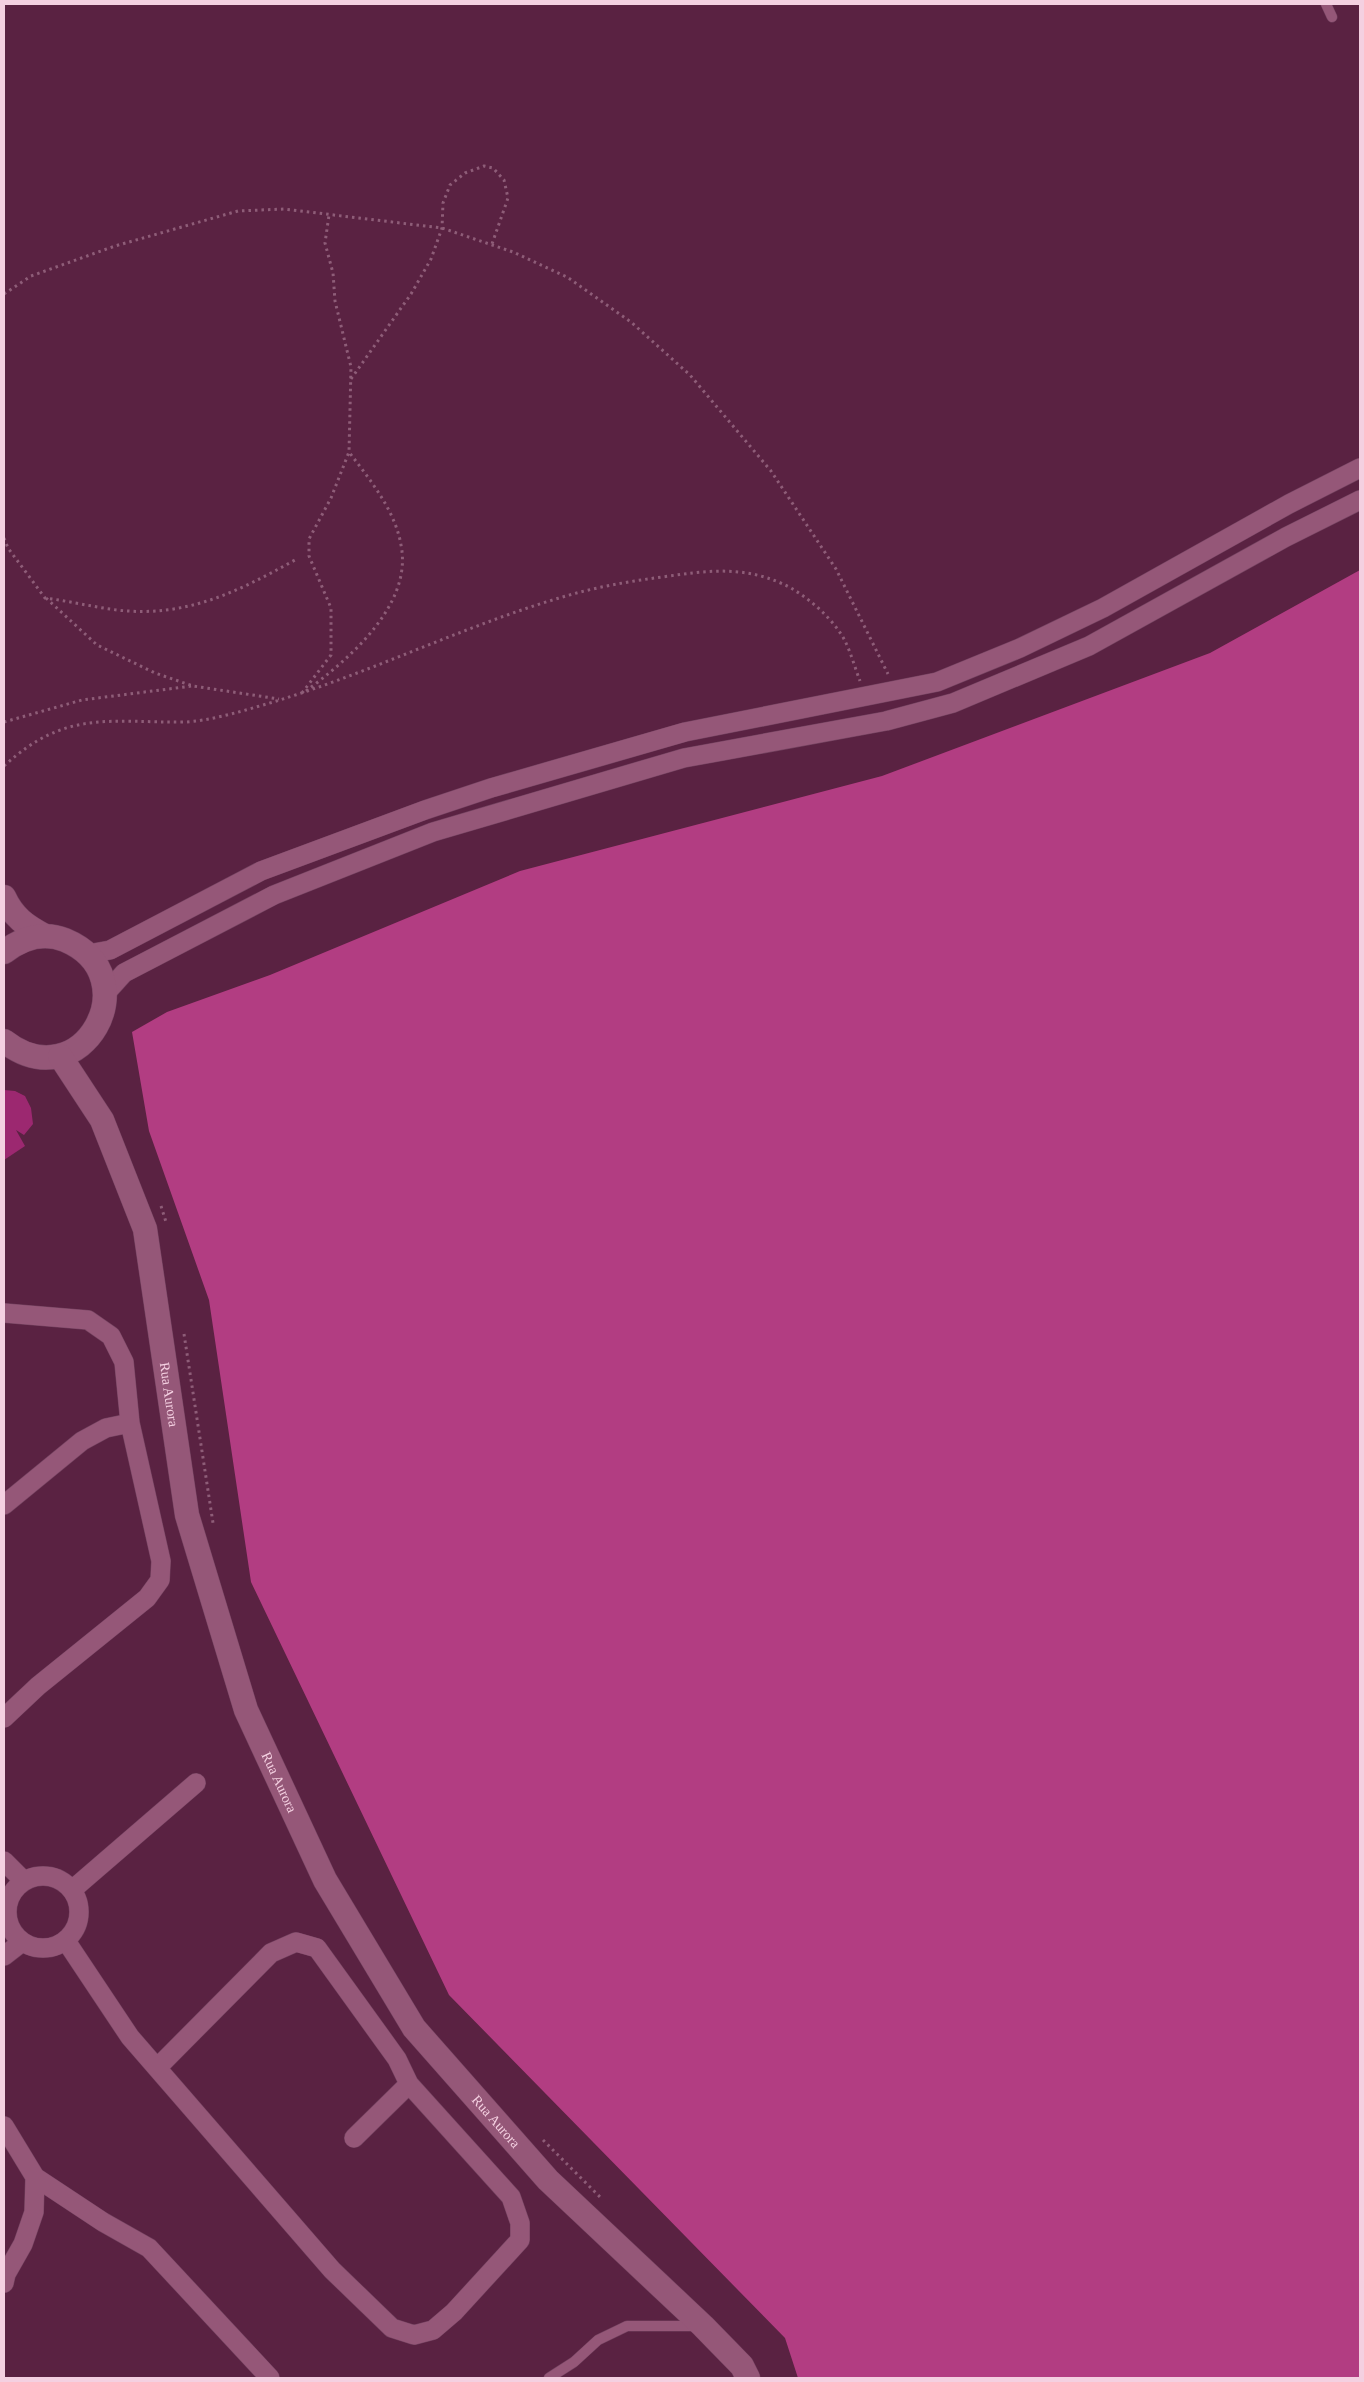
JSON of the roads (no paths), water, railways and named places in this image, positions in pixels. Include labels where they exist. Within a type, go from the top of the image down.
[{"type":"street","points":[[88,954],[110,950],[261,871],[450,801],[685,732],[866,698],[937,682],[1020,648],[1086,616],[1289,504],[1360,468]]},
{"type":"street","points":[[105,994],[124,973],[274,895],[433,832],[684,758],[886,721],[954,703],[1089,646],[1286,537],[1360,500]]},
{"type":"street","points":[[4,897],[11,912],[24,925],[45,936]]},
{"type":"street","points":[[4,952],[22,941],[45,936],[60,938],[75,944],[88,954],[97,967],[103,981],[105,994],[103,1013],[97,1028],[88,1040],[75,1050],[60,1056],[45,1058],[29,1056],[15,1050],[4,1041]]},
{"type":"street","name":"Rua Aurora","points":[[60,1056],[102,1120],[145,1229],[187,1515],[246,1710],[325,1880],[414,2028],[548,2180],[703,2326],[742,2366],[748,2378]]},
{"type":"street","points":[[4,1313],[88,1320],[111,1336],[124,1362],[130,1423],[161,1561],[160,1580],[147,1598],[38,1686],[4,1718]]},
{"type":"street","points":[[4,1505],[82,1441],[106,1428],[130,1423]]},
{"type":"street","points":[[72,1890],[196,1783]]},
{"type":"street","points":[[4,1861],[24,1881]]},
{"type":"street","points":[[34,1877],[49,1877],[64,1882],[72,1890],[80,1911],[79,1922],[66,1941],[44,1949],[33,1947],[22,1942],[6,1925],[9,1900],[15,1889],[24,1881],[34,1877]]},
{"type":"street","points":[[66,1941],[130,2037],[332,2270],[392,2328],[414,2335],[433,2330],[454,2312],[520,2240],[520,2223],[510,2197],[409,2084],[397,2059],[317,1948],[296,1942],[271,1953],[157,2068]]},
{"type":"street","points":[[4,1956],[22,1942]]},
{"type":"street","points":[[354,2138],[409,2084]]},
{"type":"street","points":[[4,2126],[35,2177],[104,2222],[149,2248],[270,2378]]},
{"type":"street","points":[[4,2284],[6,2274],[23,2244],[34,2212],[35,2177]]},
{"type":"lane","points":[[1326,4],[1332,17]]},
{"type":"lane","points":[[549,2378],[574,2362],[598,2340],[627,2326],[703,2326]]}]
